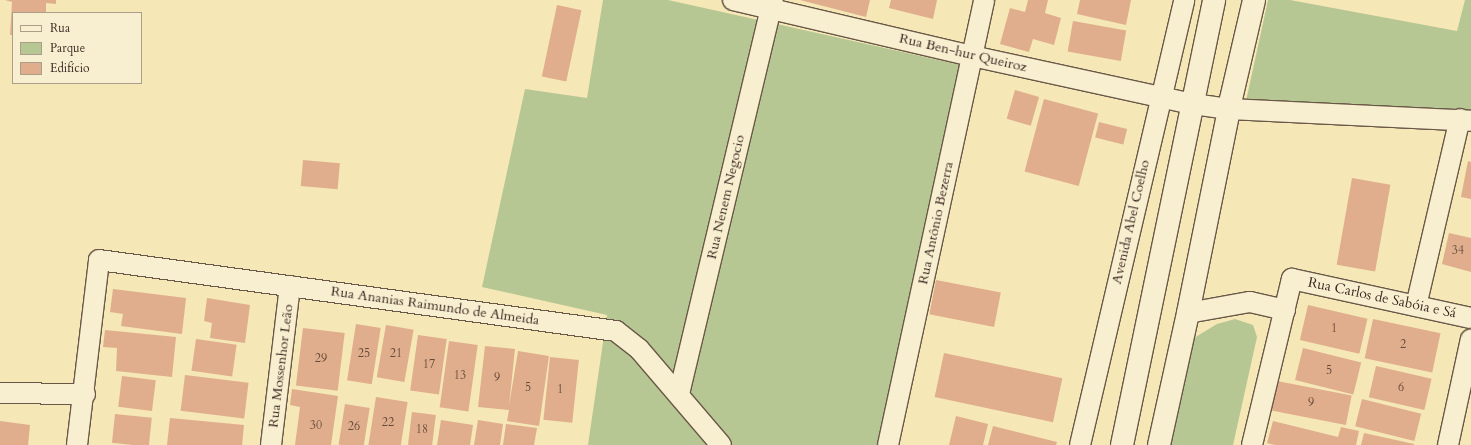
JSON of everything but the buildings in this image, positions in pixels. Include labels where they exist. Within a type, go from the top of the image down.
[{"type":"street","name":"Rua Ben-hur Queiroz","points":[[733,0],[772,4],[972,56],[1193,104],[1229,109],[1466,120]]},
{"type":"street","name":"Rua Antônio Bezerra","points":[[888,445],[984,0]]},
{"type":"street","name":"Avenida Abel Coelho","points":[[1080,445],[1160,97],[1184,0]]},
{"type":"street","points":[[1122,444],[1214,0]]},
{"type":"street","points":[[1159,445],[1188,313],[1229,109],[1254,0]]},
{"type":"street","name":"Rua Nenem Negocio","points":[[679,394],[772,4]]},
{"type":"street","points":[[1416,306],[1466,120]]},
{"type":"street","name":"Rua Ananias Raimundo de Almeida","points":[[85,394],[99,260],[616,331],[639,349],[721,445]]},
{"type":"street","name":"Rua Carlos de Sabóia e Sá","points":[[1285,310],[1292,279],[1471,318]]},
{"type":"street","name":"Rua Mossenhor Leão","points":[[272,445],[290,286]]},
{"type":"street","points":[[1188,313],[1250,302],[1285,310],[1252,445]]},
{"type":"street","points":[[1448,445],[1471,339]]},
{"type":"street","points":[[0,393],[85,394],[78,445]]},
{"type":"green space","points":[[603,0],[668,0],[961,65],[880,445],[588,445],[607,315],[482,287],[525,89],[587,98]]},
{"type":"green space","points":[[1268,0],[1290,0],[1457,31],[1465,0],[1471,0],[1471,112],[1299,108],[1246,101]]},
{"type":"green space","points":[[1235,319],[1253,325],[1257,337],[1233,445],[1170,445],[1194,338],[1217,324]]}]
